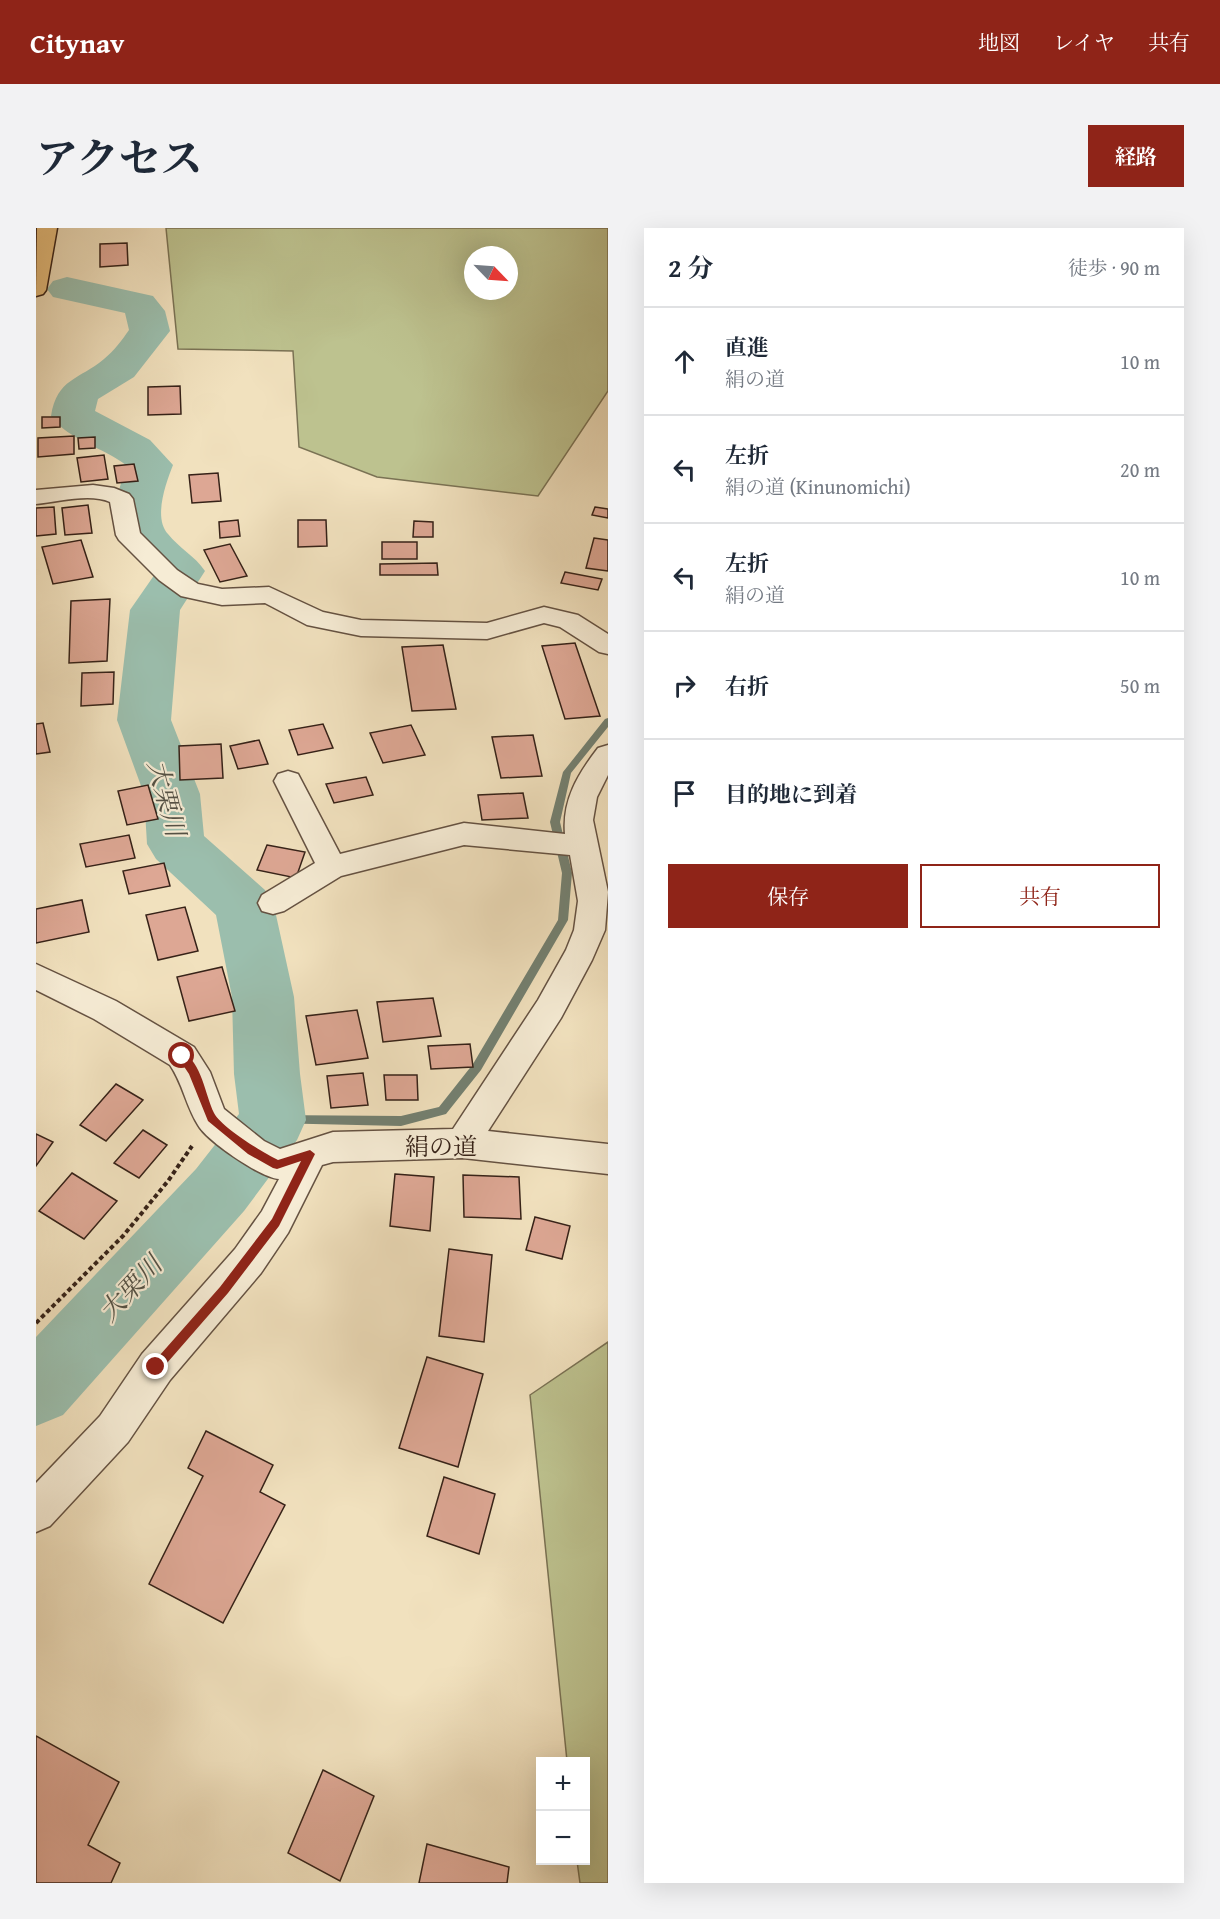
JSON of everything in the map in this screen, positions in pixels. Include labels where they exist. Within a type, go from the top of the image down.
[{"type":"main road","points":[[36,290],[47,228]]},
{"type":"street","points":[[36,497],[105,492],[118,496],[121,499],[128,535],[168,575],[190,590],[222,597],[269,595],[316,619],[361,628],[488,631],[544,615],[569,621],[608,646]]},
{"type":"street","points":[[463,1143],[480,1113],[545,1017],[579,958],[593,909],[592,887],[577,826],[579,807],[584,790],[608,754]]},
{"type":"street","points":[[288,781],[332,867]]},
{"type":"street","points":[[273,903],[332,867],[464,834],[581,846]]},
{"type":"street","points":[[36,976],[105,1010],[182,1056],[193,1072],[211,1118],[252,1151],[293,1159],[276,1222],[248,1261],[156,1367],[114,1429],[36,1512]]},
{"type":"street","name":"絹の道","points":[[293,1159],[333,1147],[463,1143],[608,1159]]},
{"type":"path","points":[[36,1323],[123,1236],[168,1181],[211,1118]]},
{"type":"green space","points":[[166,228],[608,228],[608,391],[538,496],[377,477],[299,447],[293,351],[178,349]]},
{"type":"green space","points":[[608,1342],[608,1883],[580,1883],[578,1865],[590,1865],[590,1757],[567,1757],[530,1395]]},
{"type":"building","points":[[127,243],[128,265],[100,267],[100,244]]},
{"type":"building","points":[[180,386],[181,414],[148,415],[148,387]]},
{"type":"building","points":[[42,417],[60,417],[60,427],[42,428]]},
{"type":"building","points":[[74,436],[74,454],[38,457],[38,438]]},
{"type":"building","points":[[95,437],[95,448],[79,449],[78,438]]},
{"type":"building","points":[[104,455],[108,479],[81,482],[77,458]]},
{"type":"building","points":[[134,464],[138,481],[117,483],[114,466]]},
{"type":"building","points":[[218,473],[221,501],[192,503],[189,475]]},
{"type":"building","points":[[88,505],[92,533],[65,535],[62,508]]},
{"type":"building","points":[[54,507],[56,534],[36,536],[36,508]]},
{"type":"building","points":[[595,507],[608,509],[608,518],[592,515]]},
{"type":"building","points":[[238,520],[240,536],[220,538],[219,522]]},
{"type":"building","points":[[298,520],[326,520],[327,546],[298,547]]},
{"type":"building","points":[[414,521],[433,522],[433,537],[413,537]]},
{"type":"building","points":[[594,538],[608,540],[608,571],[586,568]]},
{"type":"building","points":[[81,540],[93,577],[53,584],[42,547]]},
{"type":"building","points":[[382,542],[417,542],[417,559],[382,559]]},
{"type":"building","points":[[230,544],[247,576],[220,582],[204,550]]},
{"type":"building","points":[[437,563],[438,575],[380,575],[380,564]]},
{"type":"building","points":[[565,572],[602,579],[598,590],[561,583]]},
{"type":"building","points":[[110,599],[107,661],[69,663],[71,601]]},
{"type":"building","points":[[575,643],[600,716],[565,719],[542,646]]},
{"type":"building","points":[[443,645],[456,709],[412,711],[402,647]]},
{"type":"building","points":[[114,672],[113,704],[81,706],[82,673]]},
{"type":"building","points":[[43,723],[50,752],[36,754],[36,724]]},
{"type":"building","points":[[323,724],[333,748],[298,755],[289,730]]},
{"type":"building","points":[[411,725],[425,755],[383,763],[370,733]]},
{"type":"building","points":[[533,735],[542,776],[501,778],[492,737]]},
{"type":"building","points":[[259,740],[268,764],[238,769],[230,746]]},
{"type":"building","points":[[221,744],[223,778],[180,780],[179,746]]},
{"type":"building","points":[[366,777],[373,795],[334,803],[326,784]]},
{"type":"building","points":[[148,785],[158,819],[127,825],[118,791]]},
{"type":"building","points":[[523,793],[528,818],[482,820],[478,795]]},
{"type":"building","points":[[129,835],[135,858],[86,867],[80,844]]},
{"type":"building","points":[[267,845],[305,852],[296,878],[257,870]]},
{"type":"building","points":[[164,863],[170,886],[129,894],[123,871]]},
{"type":"building","points":[[82,900],[89,932],[36,943],[36,909]]},
{"type":"building","points":[[185,907],[198,951],[158,960],[146,915]]},
{"type":"building","points":[[222,967],[235,1011],[189,1021],[177,977]]},
{"type":"building","points":[[433,998],[441,1036],[383,1042],[377,1002]]},
{"type":"building","points":[[357,1010],[368,1058],[316,1065],[306,1016]]},
{"type":"building","points":[[470,1044],[473,1067],[431,1069],[428,1046]]},
{"type":"building","points":[[363,1073],[368,1105],[331,1108],[327,1076]]},
{"type":"building","points":[[384,1075],[417,1075],[418,1100],[386,1100]]},
{"type":"building","points":[[116,1084],[143,1100],[106,1141],[80,1125]]},
{"type":"building","points":[[143,1130],[167,1145],[139,1178],[114,1163]]},
{"type":"building","points":[[36,1134],[53,1142],[36,1166]]},
{"type":"building","points":[[72,1173],[117,1201],[84,1239],[39,1211]]},
{"type":"building","points":[[395,1174],[434,1177],[430,1231],[390,1226]]},
{"type":"building","points":[[463,1175],[519,1177],[521,1219],[464,1217]]},
{"type":"building","points":[[535,1217],[570,1226],[562,1259],[526,1250]]},
{"type":"building","points":[[449,1249],[492,1255],[484,1342],[439,1336]]},
{"type":"building","points":[[427,1357],[483,1374],[458,1467],[399,1448]]},
{"type":"building","points":[[206,1431],[273,1465],[260,1492],[285,1505],[223,1623],[149,1584],[203,1476],[188,1468]]},
{"type":"building","points":[[444,1477],[495,1494],[479,1554],[427,1536]]},
{"type":"building","points":[[36,1736],[119,1782],[88,1845],[120,1863],[111,1883],[36,1883]]},
{"type":"building","points":[[323,1770],[374,1796],[340,1881],[288,1853]]},
{"type":"building","points":[[427,1844],[509,1867],[507,1883],[419,1883]]},
{"type":"waterway","name":"大栗川","points":[[36,1390],[220,1190],[273,1120],[267,1074],[263,997],[244,906],[176,844],[172,794],[144,720],[155,610],[181,571],[150,544],[140,528],[138,519],[140,500],[150,465],[134,449],[82,423],[73,416],[78,396],[83,390],[119,368],[150,331],[145,311],[139,304],[67,289]]},
{"type":"waterway","points":[[273,1120],[401,1121],[442,1111],[477,1067],[563,920],[567,873],[555,822],[567,772],[608,721]]},
{"type":"route","points":[[156,1367],[248,1261],[276,1222],[310,1154],[277,1164],[252,1151],[211,1118],[193,1072],[182,1056]]}]
